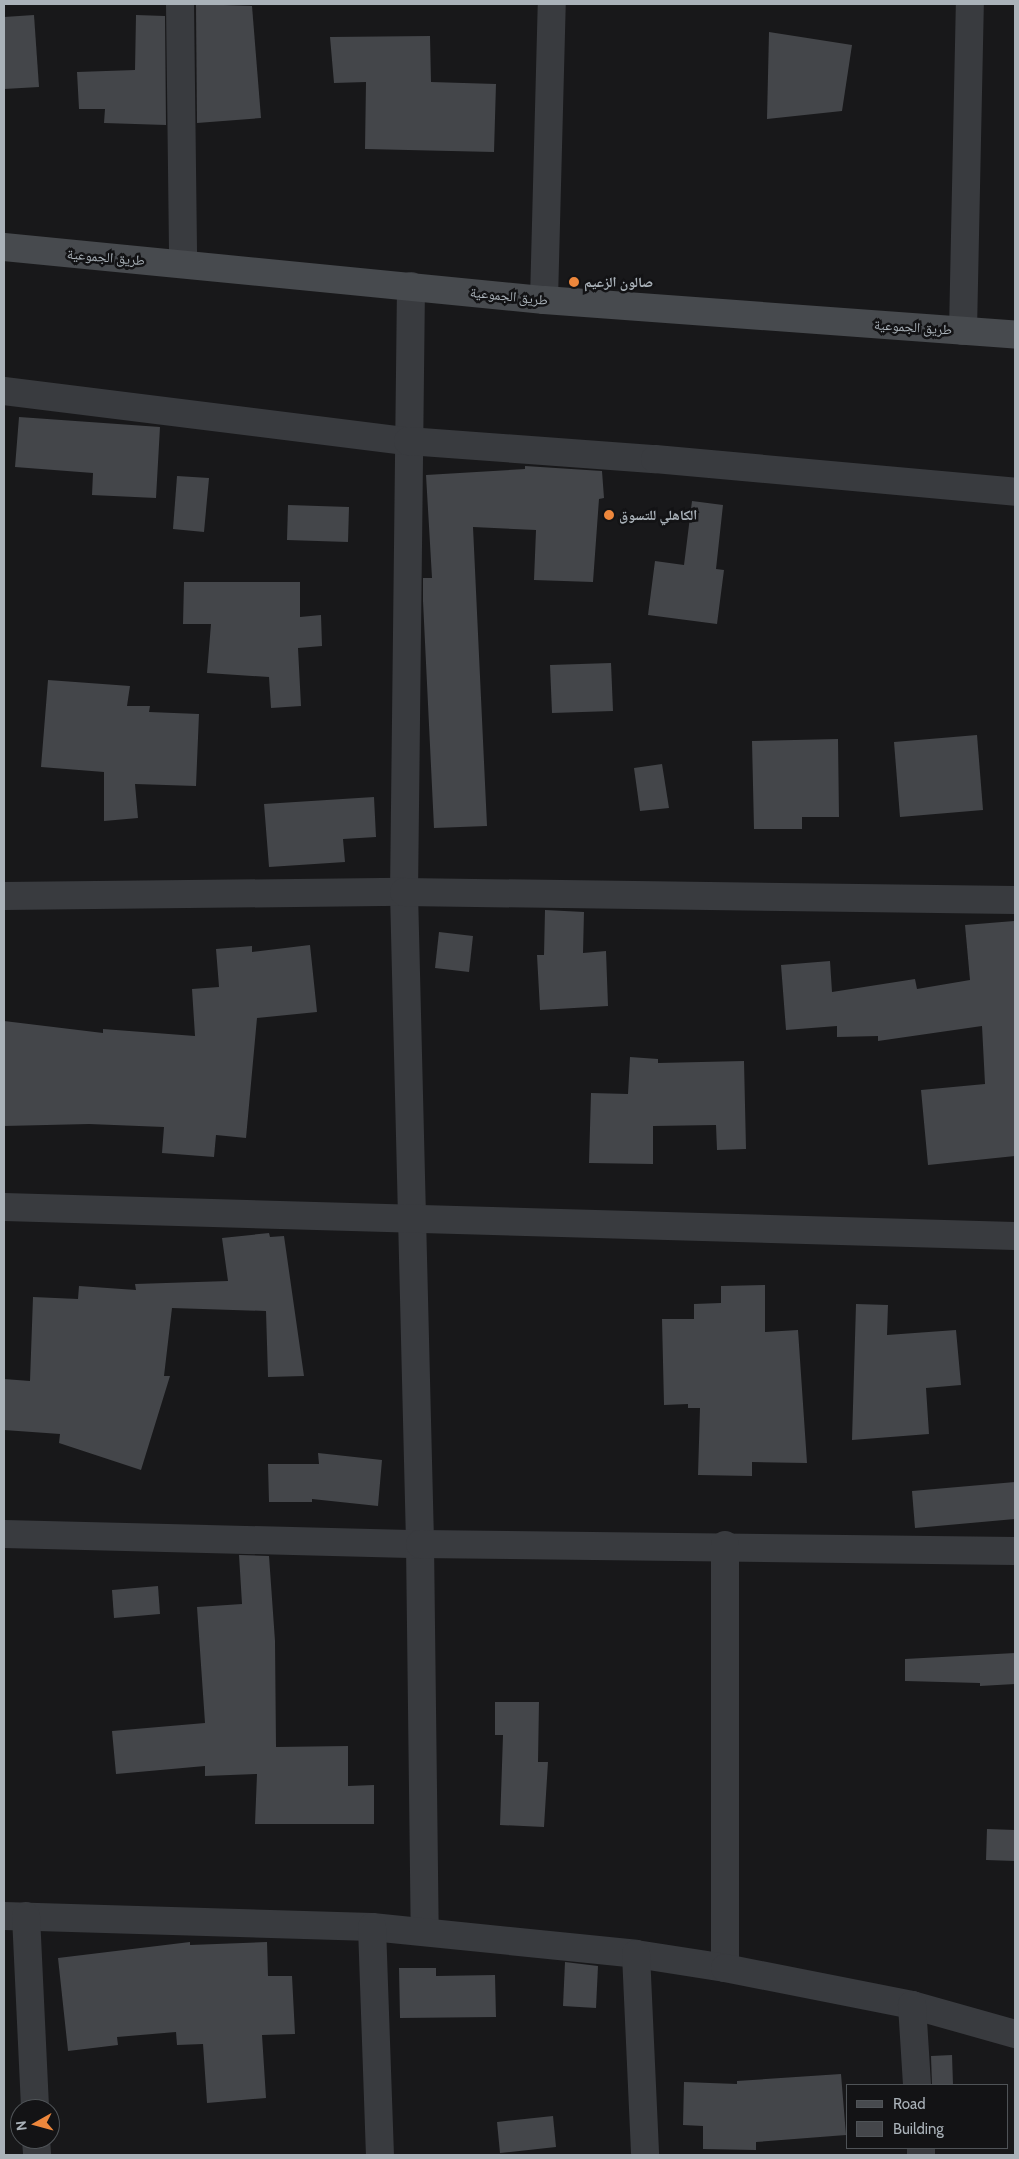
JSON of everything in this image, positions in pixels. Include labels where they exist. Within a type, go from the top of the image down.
[{"type":"main road","name":"طريق الجموعية","points":[[4,248],[544,300],[1015,335]]},
{"type":"street","points":[[180,4],[183,264]]},
{"type":"street","points":[[544,300],[552,4]]},
{"type":"street","points":[[963,331],[970,4]]},
{"type":"street","points":[[411,286],[404,892],[420,1544],[425,1931]]},
{"type":"street","points":[[4,391],[408,441],[655,459],[1015,492]]},
{"type":"street","points":[[4,896],[404,892],[1015,900]]},
{"type":"street","points":[[4,1206],[411,1221],[1015,1236]]},
{"type":"street","points":[[4,1534],[420,1544],[725,1545],[1015,1551]]},
{"type":"street","points":[[725,1545],[725,1968]]},
{"type":"street","points":[[34,2099],[15,1916],[372,1926],[636,1954],[725,1968],[912,2005],[1015,2034]]},
{"type":"street","points":[[372,1926],[380,2155]]},
{"type":"street","points":[[636,1954],[644,2155]]},
{"type":"street","points":[[912,2005],[917,2084]]},
{"type":"building","points":[[196,4],[252,6],[261,118],[197,123]]},
{"type":"building","points":[[34,15],[39,87],[4,89],[4,17]]},
{"type":"building","points":[[136,15],[165,16],[166,125],[104,123],[105,109],[79,109],[77,72],[135,70]]},
{"type":"building","points":[[769,32],[852,45],[842,111],[767,119]]},
{"type":"building","points":[[430,36],[431,82],[496,84],[494,152],[365,149],[366,82],[334,83],[330,37]]},
{"type":"building","points":[[19,417],[160,427],[156,498],[92,495],[93,473],[15,467]]},
{"type":"building","points":[[525,466],[602,471],[604,498],[599,499],[593,582],[534,580],[536,530],[473,527],[487,826],[434,828],[423,601],[423,578],[432,578],[426,475],[525,469]]},
{"type":"building","points":[[177,476],[209,478],[204,532],[173,529]]},
{"type":"building","points":[[692,501],[723,505],[716,569],[724,570],[717,624],[648,615],[655,561],[684,565]]},
{"type":"building","points":[[288,505],[349,507],[348,542],[287,540]]},
{"type":"building","points":[[184,582],[300,582],[300,617],[321,615],[322,646],[298,648],[301,706],[271,708],[269,677],[207,673],[211,624],[183,624]]},
{"type":"building","points":[[611,663],[613,711],[552,713],[550,665]]},
{"type":"building","points":[[48,680],[130,686],[127,706],[150,706],[149,712],[199,714],[196,786],[135,784],[138,818],[104,821],[104,772],[41,767]]},
{"type":"building","points":[[977,735],[983,810],[900,817],[894,742]]},
{"type":"building","points":[[838,739],[839,817],[802,817],[802,829],[754,829],[752,741]]},
{"type":"building","points":[[662,764],[669,808],[640,811],[634,768]]},
{"type":"building","points":[[374,797],[376,837],[343,839],[345,862],[269,867],[264,804]]},
{"type":"building","points":[[545,910],[584,912],[583,953],[606,951],[608,1006],[540,1010],[537,955],[544,955]]},
{"type":"building","points":[[1014,921],[1015,1156],[928,1165],[921,1090],[985,1084],[982,1026],[878,1041],[878,1036],[837,1037],[837,1026],[786,1030],[781,965],[830,961],[832,992],[915,979],[917,989],[970,980],[965,925]]},
{"type":"building","points":[[439,932],[473,936],[469,972],[435,968]]},
{"type":"building","points":[[310,945],[317,1012],[257,1018],[246,1138],[216,1135],[214,1157],[162,1153],[164,1127],[89,1124],[4,1126],[4,1021],[103,1033],[103,1029],[195,1036],[192,989],[219,987],[216,949],[252,946],[252,952]]},
{"type":"building","points":[[630,1057],[658,1059],[658,1063],[744,1061],[746,1149],[717,1150],[716,1125],[653,1126],[653,1164],[589,1163],[591,1093],[628,1094]]},
{"type":"building","points":[[269,1233],[270,1237],[284,1236],[304,1376],[268,1377],[266,1311],[172,1308],[164,1376],[170,1376],[141,1470],[59,1443],[60,1434],[4,1430],[4,1379],[30,1381],[33,1297],[78,1299],[79,1286],[136,1290],[135,1284],[228,1281],[222,1238]]},
{"type":"building","points":[[765,1285],[765,1332],[798,1330],[807,1463],[752,1462],[752,1476],[698,1475],[700,1408],[688,1408],[688,1404],[664,1405],[662,1319],[694,1319],[694,1304],[721,1303],[721,1286]]},
{"type":"building","points":[[856,1304],[888,1305],[887,1335],[956,1330],[961,1385],[926,1388],[929,1434],[852,1440]]},
{"type":"building","points":[[318,1453],[382,1460],[378,1506],[312,1499],[312,1502],[269,1502],[268,1464],[319,1464]]},
{"type":"building","points":[[1015,1482],[1015,1519],[915,1528],[912,1491]]},
{"type":"building","points":[[239,1555],[269,1556],[275,1641],[276,1747],[348,1746],[348,1786],[374,1785],[374,1824],[255,1824],[257,1774],[205,1776],[205,1766],[116,1774],[112,1731],[205,1723],[197,1607],[242,1604]]},
{"type":"building","points":[[158,1586],[160,1614],[114,1618],[112,1590]]},
{"type":"building","points":[[1015,1653],[1015,1684],[980,1686],[980,1683],[905,1681],[905,1659]]},
{"type":"building","points":[[495,1702],[539,1702],[538,1762],[548,1762],[544,1827],[500,1825],[503,1735],[495,1735]]},
{"type":"building","points":[[987,1829],[1015,1830],[1015,1861],[986,1860]]},
{"type":"building","points":[[190,1942],[190,1945],[267,1942],[268,1976],[292,1976],[295,2034],[262,2035],[266,2098],[207,2103],[203,2044],[177,2045],[176,2032],[117,2037],[118,2045],[68,2051],[58,1958]]},
{"type":"building","points":[[565,1962],[598,1966],[596,2008],[563,2006]]},
{"type":"building","points":[[399,1968],[436,1968],[436,1976],[495,1975],[496,2017],[400,2018]]},
{"type":"building","points":[[952,2055],[953,2084],[932,2084],[931,2056]]},
{"type":"building","points":[[841,2074],[846,2135],[756,2142],[756,2150],[703,2149],[703,2126],[683,2125],[684,2082],[737,2084],[737,2081]]},
{"type":"building","points":[[553,2116],[556,2147],[500,2153],[497,2122]]},
{"type":"place","name":"صالون الزعيم","points":[[574,282]]},
{"type":"place","name":"الكاهلي للتسوق","points":[[609,515]]}]
